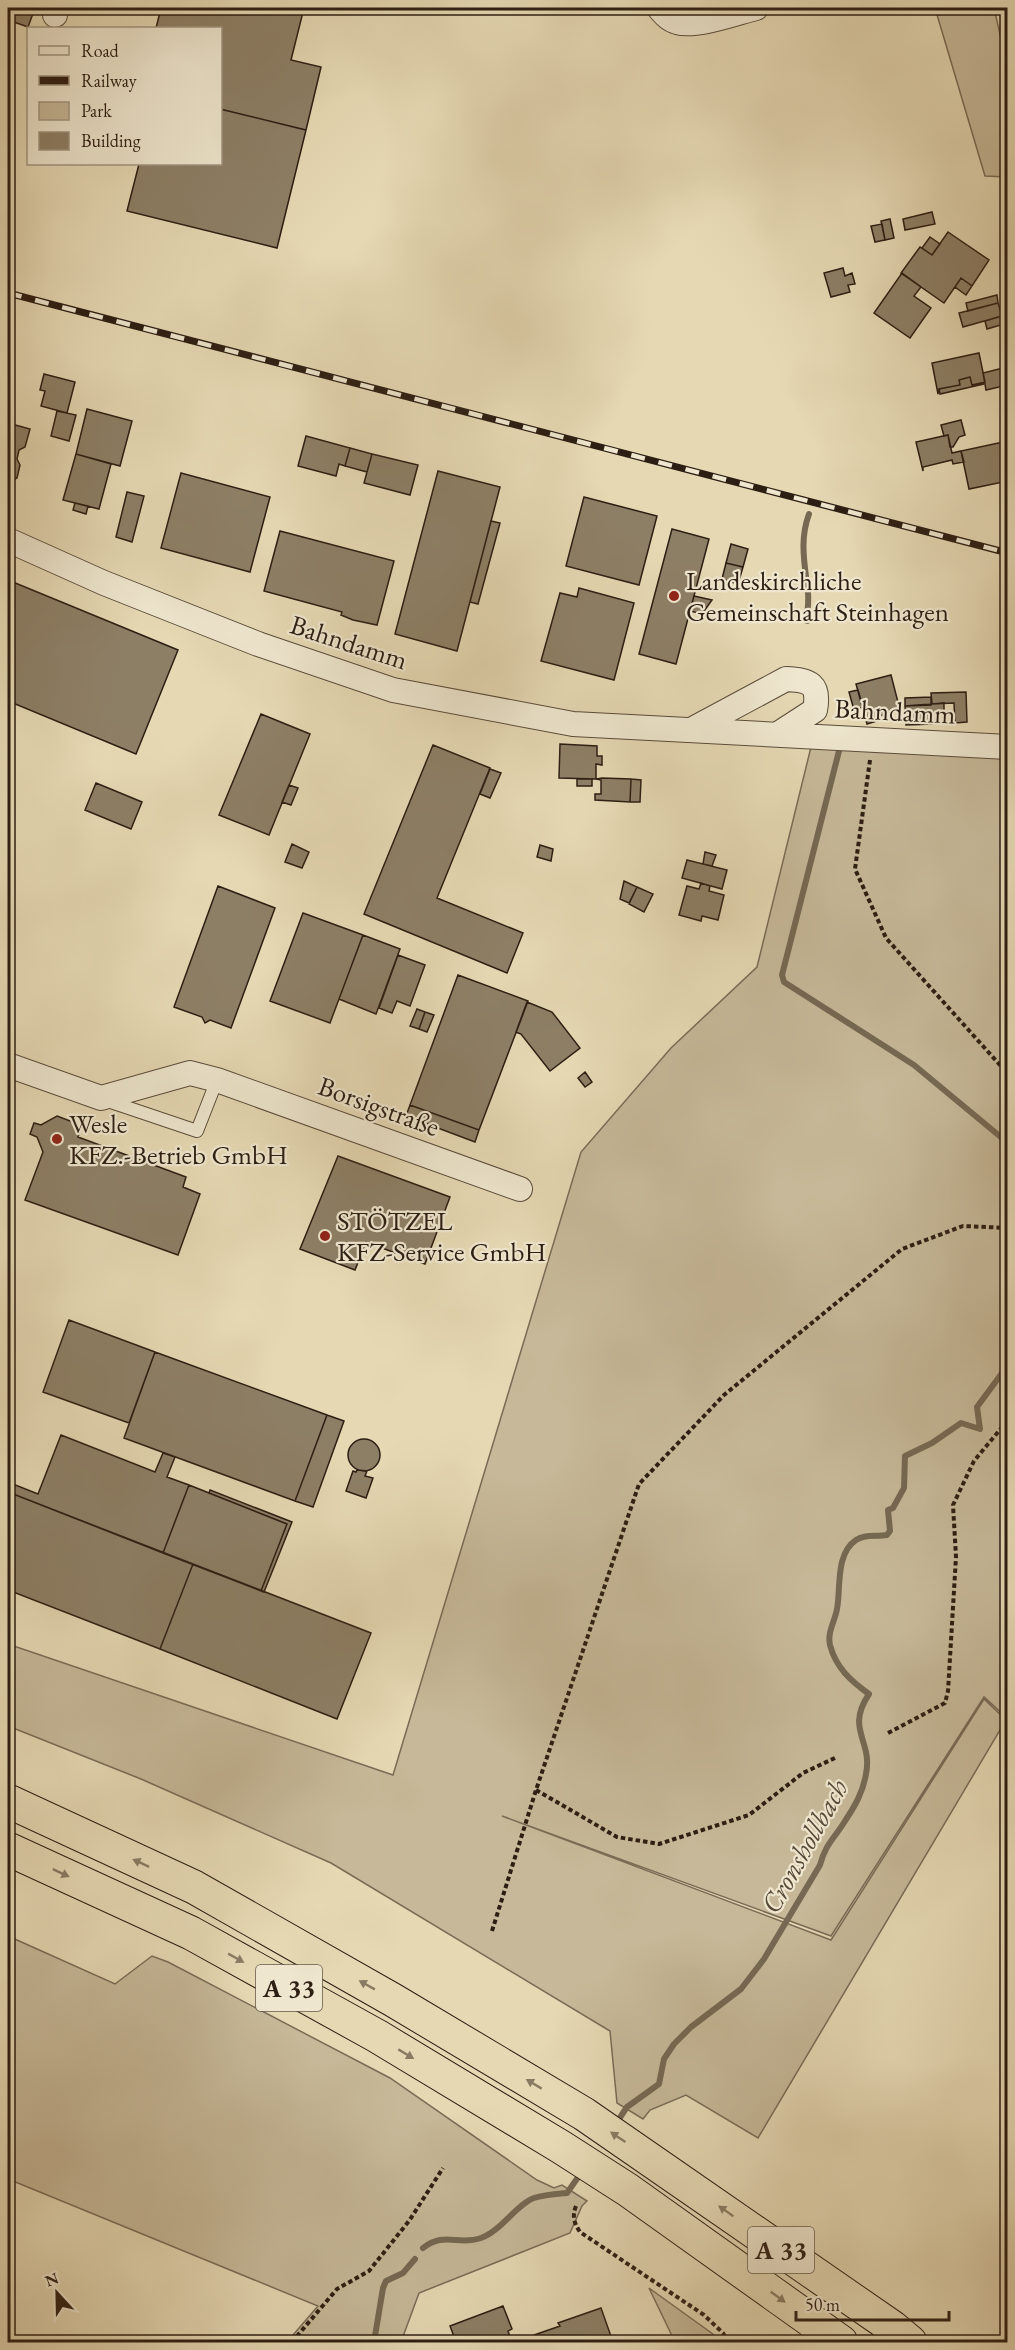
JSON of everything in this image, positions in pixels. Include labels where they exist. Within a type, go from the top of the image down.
[{"type":"highway","name":"A 33","points":[[8,1801],[194,1887],[393,2000],[584,2114],[892,2327],[910,2343]]},
{"type":"highway","name":"A 33","points":[[8,1848],[191,1933],[377,2036],[628,2190],[842,2343]]},
{"type":"street","points":[[659,8],[665,16],[678,23],[685,23],[714,19],[756,8]]},
{"type":"street","name":"Bahndamm","points":[[8,540],[104,583],[258,645],[393,690],[573,724],[1008,747]]},
{"type":"street","name":"Bahndamm","points":[[691,730],[786,679],[804,680],[812,685],[818,696],[815,710],[778,734]]},
{"type":"street","points":[[8,1065],[102,1098]]},
{"type":"street","name":"Borsigstraße","points":[[102,1098],[190,1073],[217,1080],[520,1189]]},
{"type":"lane","points":[[102,1098],[196,1131],[217,1080]]},
{"type":"path","points":[[873,740],[855,869],[886,938],[1008,1074]]},
{"type":"path","points":[[492,1931],[536,1790],[639,1484],[724,1395],[902,1249],[963,1226],[1008,1228]]},
{"type":"path","points":[[888,1733],[945,1703],[948,1691],[956,1557],[954,1505],[974,1461],[1008,1419]]},
{"type":"path","points":[[536,1790],[617,1837],[659,1844],[749,1815],[803,1773],[837,1757]]},
{"type":"path","points":[[291,2343],[337,2289],[369,2271],[409,2221],[443,2168]]},
{"type":"path","points":[[576,2206],[573,2214],[580,2232],[704,2315],[723,2333],[729,2343]]},
{"type":"green space","points":[[935,8],[994,8],[1007,64],[1007,177],[985,176]]},
{"type":"green space","points":[[811,747],[1007,756],[1007,1718],[984,1697],[831,1936],[502,1816],[831,1940],[984,1699],[1006,1720],[758,2138],[686,2095],[650,2110],[643,2119],[617,2103],[610,2031],[331,1863],[141,1779],[8,1726],[8,1644],[393,1775],[581,1152],[671,1048],[757,967]]},
{"type":"green space","points":[[8,1936],[115,1984],[152,1956],[168,1962],[390,2078],[537,2180],[554,2188],[562,2185],[587,2201],[582,2206],[570,2233],[419,2293],[401,2342],[287,2342],[318,2306],[8,2179]]},
{"type":"green space","points":[[649,2288],[717,2337],[720,2342],[675,2342]]},
{"type":"building","points":[[8,8],[35,8],[28,27],[8,20]]},
{"type":"building","points":[[161,8],[304,8],[291,60],[321,67],[306,130],[222,109],[222,27],[156,27]]},
{"type":"building","points":[[222,109],[306,130],[277,248],[127,211],[139,165],[222,165]]},
{"type":"building","points":[[932,212],[935,224],[905,230],[903,219]]},
{"type":"building","points":[[890,219],[894,238],[885,240],[881,221]]},
{"type":"building","points":[[882,224],[885,240],[875,242],[871,226]]},
{"type":"building","points":[[948,232],[989,260],[972,286],[961,278],[944,303],[901,273],[920,247],[932,255]]},
{"type":"building","points":[[930,237],[940,244],[932,255],[922,248]]},
{"type":"building","points":[[843,268],[845,276],[852,273],[855,284],[848,285],[850,292],[831,297],[824,273]]},
{"type":"building","points":[[902,273],[921,287],[914,296],[931,308],[910,338],[874,313]]},
{"type":"building","points":[[961,278],[972,286],[966,295],[955,287]]},
{"type":"building","points":[[997,295],[998,303],[968,311],[966,303]]},
{"type":"building","points":[[998,303],[1002,316],[963,327],[959,313]]},
{"type":"building","points":[[1002,316],[1004,324],[987,329],[985,321]]},
{"type":"building","points":[[979,353],[985,382],[972,385],[970,377],[959,380],[960,385],[939,389],[938,394],[932,363]]},
{"type":"building","points":[[1007,367],[1008,385],[986,390],[983,373]]},
{"type":"building","points":[[44,374],[75,382],[67,413],[41,406],[45,391],[40,390]]},
{"type":"building","points":[[970,377],[972,385],[984,384],[940,394],[939,389],[960,385],[959,380]]},
{"type":"building","points":[[87,409],[132,421],[120,466],[76,454]]},
{"type":"building","points":[[57,411],[76,415],[69,441],[51,436]]},
{"type":"building","points":[[961,420],[965,435],[959,437],[953,447],[950,447],[948,435],[944,436],[941,425]]},
{"type":"building","points":[[8,423],[30,429],[25,447],[19,450],[17,459],[20,465],[17,478],[10,482],[8,481]]},
{"type":"building","points":[[948,435],[952,453],[961,451],[964,462],[953,464],[952,460],[923,467],[923,471],[916,442]]},
{"type":"building","points":[[306,436],[350,448],[345,466],[339,464],[336,476],[298,466]]},
{"type":"building","points":[[1008,441],[1008,481],[969,489],[961,451]]},
{"type":"building","points":[[350,448],[372,454],[367,472],[345,466]]},
{"type":"building","points":[[76,454],[111,464],[99,509],[63,500]]},
{"type":"building","points":[[372,454],[418,465],[410,495],[364,483]]},
{"type":"building","points":[[438,471],[500,487],[457,651],[395,634]]},
{"type":"building","points":[[181,473],[270,497],[250,572],[161,548]]},
{"type":"building","points":[[127,492],[144,496],[132,542],[116,537]]},
{"type":"building","points":[[584,497],[657,516],[639,585],[566,566]]},
{"type":"building","points":[[75,503],[88,506],[86,514],[73,510]]},
{"type":"building","points":[[491,521],[500,523],[478,604],[470,602]]},
{"type":"building","name":"Landeskirchliche Gemeinschaft Steinhagen","points":[[672,529],[709,539],[676,664],[639,654]]},
{"type":"building","points":[[280,531],[394,561],[377,625],[353,620],[341,615],[342,612],[264,591]]},
{"type":"building","points":[[731,544],[748,549],[743,567],[726,563]]},
{"type":"building","points":[[726,563],[743,567],[738,584],[722,579]]},
{"type":"building","points":[[8,580],[178,650],[136,754],[8,701]]},
{"type":"building","points":[[579,588],[634,603],[614,680],[541,661],[560,593],[577,597]]},
{"type":"building","points":[[694,596],[712,600],[702,614],[690,611]]},
{"type":"building","points":[[891,675],[900,710],[879,716],[880,720],[867,724],[856,684]]},
{"type":"building","points":[[858,690],[863,707],[854,710],[849,692]]},
{"type":"building","points":[[966,692],[967,722],[955,723],[954,703],[932,704],[931,693]]},
{"type":"building","points":[[931,697],[931,705],[905,706],[905,698]]},
{"type":"building","points":[[944,703],[944,712],[932,712],[933,724],[906,725],[905,706]]},
{"type":"building","points":[[261,714],[310,734],[269,835],[219,815]]},
{"type":"building","points":[[560,744],[597,746],[597,756],[602,756],[602,765],[596,764],[596,779],[559,778]]},
{"type":"building","points":[[433,745],[490,768],[437,898],[523,933],[507,973],[364,914]]},
{"type":"building","points":[[490,769],[501,773],[490,798],[480,794]]},
{"type":"building","points":[[577,779],[592,779],[592,786],[577,786]]},
{"type":"building","points":[[596,779],[631,779],[630,802],[595,800],[595,794],[601,794],[601,780]]},
{"type":"building","points":[[631,779],[641,780],[640,802],[630,802]]},
{"type":"building","points":[[96,783],[142,802],[131,829],[85,810]]},
{"type":"building","points":[[289,785],[298,788],[291,805],[282,802]]},
{"type":"building","points":[[292,844],[309,852],[302,868],[285,862]]},
{"type":"building","points":[[540,845],[553,849],[551,861],[537,857]]},
{"type":"building","points":[[705,852],[716,855],[712,866],[703,864]]},
{"type":"building","points":[[687,860],[727,870],[722,889],[682,878]]},
{"type":"building","points":[[624,881],[637,887],[629,903],[620,899]]},
{"type":"building","points":[[701,883],[710,886],[709,891],[724,895],[718,920],[702,916],[701,921],[679,915],[687,886],[699,889]]},
{"type":"building","points":[[218,886],[275,908],[231,1028],[210,1020],[205,1023],[202,1017],[174,1007]]},
{"type":"building","points":[[637,887],[653,894],[644,912],[629,904]]},
{"type":"building","points":[[303,913],[363,935],[330,1023],[270,1001]]},
{"type":"building","points":[[363,935],[400,949],[376,1014],[339,999]]},
{"type":"building","points":[[398,955],[425,965],[410,1006],[397,1001],[392,1013],[379,1008]]},
{"type":"building","points":[[458,975],[528,1001],[479,1130],[410,1105]]},
{"type":"building","points":[[527,1002],[552,1012],[580,1048],[550,1071],[521,1034],[516,1032]]},
{"type":"building","points":[[417,1009],[425,1012],[419,1029],[410,1026]]},
{"type":"building","points":[[425,1012],[434,1015],[427,1032],[419,1029]]},
{"type":"building","points":[[585,1072],[592,1082],[585,1087],[578,1078]]},
{"type":"building","points":[[410,1105],[479,1130],[475,1142],[406,1116]]},
{"type":"building","points":[[57,1116],[73,1122],[79,1134],[78,1137],[186,1177],[183,1187],[200,1194],[178,1255],[25,1200],[43,1152],[37,1137],[30,1134],[34,1123],[41,1125]]},
{"type":"building","points":[[338,1156],[450,1197],[425,1264],[366,1242],[355,1270],[300,1249]]},
{"type":"building","points":[[69,1320],[155,1352],[129,1423],[43,1392]]},
{"type":"building","points":[[155,1352],[327,1415],[295,1501],[124,1438]]},
{"type":"building","points":[[327,1415],[344,1421],[313,1507],[295,1501]]},
{"type":"building","points":[[61,1435],[155,1472],[163,1453],[175,1457],[167,1477],[189,1485],[163,1553],[8,1492],[8,1482],[38,1494]]},
{"type":"building","points":[[364,1439],[376,1443],[380,1455],[376,1467],[364,1471],[352,1467],[348,1455],[352,1443]]},
{"type":"building","points":[[353,1471],[367,1471],[365,1476],[373,1478],[366,1498],[346,1491]]},
{"type":"building","points":[[189,1485],[287,1524],[261,1591],[163,1553]]},
{"type":"building","points":[[210,1490],[292,1522],[264,1592],[261,1591],[287,1524],[209,1493]]},
{"type":"building","points":[[8,1492],[193,1564],[160,1649],[8,1590]]},
{"type":"building","points":[[193,1564],[371,1633],[337,1719],[160,1649]]},
{"type":"building","points":[[503,2306],[512,2329],[508,2331],[512,2342],[456,2342],[450,2326]]},
{"type":"building","points":[[601,2308],[613,2342],[514,2342],[560,2326],[558,2323]]},
{"type":"waterway","points":[[807,621],[808,596],[803,543],[809,514]]},
{"type":"waterway","points":[[839,751],[782,975],[784,982],[914,1065],[1008,1143]]},
{"type":"waterway","name":"Cronshollbach","points":[[615,2125],[627,2107],[659,2084],[664,2059],[674,2044],[691,2027],[741,1989],[764,1959],[820,1865],[828,1846],[855,1804],[866,1774],[866,1752],[859,1717],[869,1694],[850,1679],[840,1667],[829,1640],[837,1609],[840,1572],[845,1554],[849,1546],[859,1538],[887,1535],[890,1531],[888,1510],[893,1508],[904,1488],[905,1456],[932,1443],[961,1423],[980,1429],[977,1407],[1008,1365]]},
{"type":"waterway","name":"Cronshollbach","points":[[423,2248],[438,2240],[465,2241],[488,2235],[528,2201],[542,2196],[567,2193],[581,2173]]},
{"type":"waterway","name":"Cronshollbach","points":[[374,2342],[386,2281],[403,2273],[415,2259]]},
{"type":"railway","points":[[8,293],[1008,553]]},
{"type":"place","name":"Landeskirchliche Gemeinschaft Steinhagen","points":[[674,596]]},
{"type":"place","name":"Wesle KFZ.-Betrieb GmbH","points":[[57,1139]]},
{"type":"place","name":"STÖTZEL KFZ-Service GmbH","points":[[325,1236]]}]
